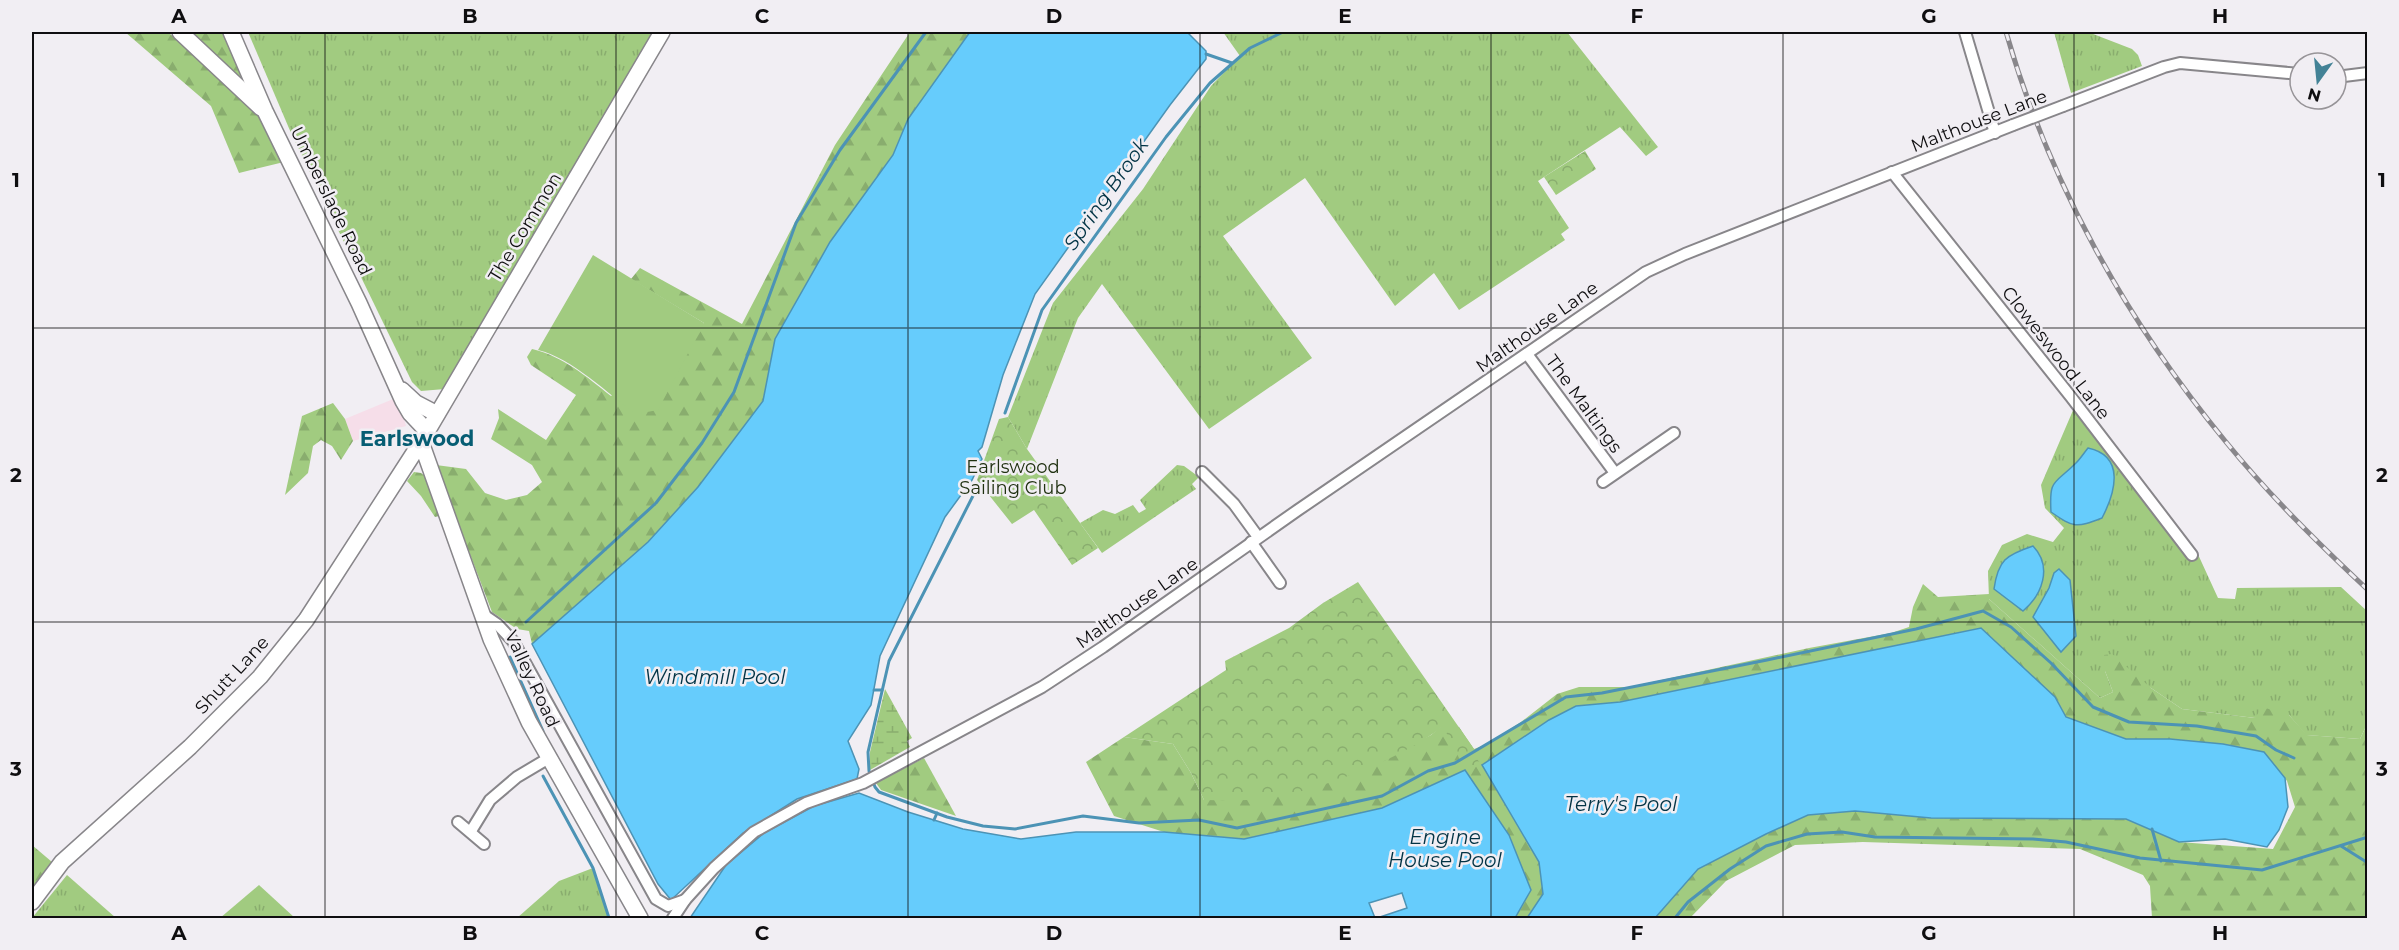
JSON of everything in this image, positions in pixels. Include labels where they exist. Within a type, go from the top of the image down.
[{"type":"street","points":[[180,32],[265,111]]},
{"type":"street","name":"Umberslade Road","points":[[231,32],[265,111],[410,413],[424,437]]},
{"type":"street","name":"The Common","points":[[424,437],[662,32]]},
{"type":"street","points":[[1965,32],[1995,133]]},
{"type":"street","name":"Malthouse Lane","points":[[673,918],[685,900],[731,851],[754,832],[806,803],[863,783],[1042,687],[1646,272],[1675,258],[1892,172],[2164,67],[2180,63],[2288,73]]},
{"type":"street","points":[[2348,75],[2367,73]]},
{"type":"street","name":"Cloweswood Lane","points":[[1892,172],[2071,397],[2192,555]]},
{"type":"street","name":"The Maltings","points":[[1527,354],[1615,473]]},
{"type":"street","name":"Umberslade Road","points":[[398,386],[416,404],[437,414]]},
{"type":"street","name":"The Maltings","points":[[1603,482],[1674,433]]},
{"type":"street","name":"Valley Road","points":[[424,437],[491,639],[549,758],[640,918]]},
{"type":"street","name":"Shutt Lane","points":[[32,902],[62,862],[190,747],[274,661],[327,591],[424,437]]},
{"type":"street","points":[[1202,472],[1234,504],[1280,583]]},
{"type":"street","points":[[484,615],[497,624],[513,641],[656,899],[668,906],[685,900]]},
{"type":"street","points":[[471,831],[490,800],[517,777],[549,758]]},
{"type":"street","points":[[458,822],[484,844]]},
{"type":"shaded area","points":[[398,397],[406,426],[353,441],[345,419]]},
{"type":"green space","points":[[125,32],[168,32],[257,114],[284,162],[239,173],[211,106]]},
{"type":"green space","points":[[190,32],[224,32],[243,77],[237,80]]},
{"type":"green space","points":[[248,32],[654,32],[445,389],[421,391],[412,382],[291,133]]},
{"type":"green space","points":[[910,32],[970,32],[908,119],[893,155],[830,242],[776,337],[763,401],[698,487],[648,542],[532,644],[529,631],[517,629],[492,612],[436,465],[466,469],[485,493],[506,500],[527,495],[542,482],[532,465],[491,439],[499,418],[498,409],[546,440],[576,395],[531,365],[527,357],[532,349],[564,362],[611,396],[704,323],[631,279],[640,268],[742,324],[835,145]]},
{"type":"green space","points":[[1223,32],[1567,32],[1658,147],[1646,156],[1620,127],[1538,181],[1569,228],[1561,234],[1565,240],[1459,310],[1434,273],[1395,306],[1305,178],[1223,236],[1312,358],[1209,429],[1102,284],[1078,318],[1027,449],[1008,417],[1053,303],[1143,189],[1211,86],[1240,56]]},
{"type":"green space","points":[[2054,32],[2088,32],[2132,49],[2138,55],[2142,66],[2071,93]]},
{"type":"green space","points":[[1585,151],[1596,169],[1556,195],[1544,177]]},
{"type":"green space","points":[[593,255],[704,323],[658,410],[636,414],[577,368],[551,354],[538,350]]},
{"type":"green space","points":[[333,403],[345,419],[353,441],[341,460],[332,446],[321,440],[313,446],[308,473],[285,495],[302,416]]},
{"type":"green space","points":[[2074,408],[2186,556],[2196,550],[2218,598],[2235,599],[2237,588],[2341,587],[2367,611],[2367,724],[2360,739],[2306,735],[2289,715],[2255,718],[2182,709],[2151,688],[2105,671],[2113,692],[2100,698],[1989,599],[1988,571],[2002,545],[2027,534],[2053,542],[2064,528],[2045,508],[2041,485]]},
{"type":"green space","name":"Earlswood Sailing Club","points":[[1008,417],[1027,449],[1098,548],[1072,565],[1034,510],[1012,524],[977,480],[999,419]]},
{"type":"green space","points":[[1177,465],[1184,466],[1199,477],[1192,484],[1196,489],[1102,553],[1080,523],[1103,510],[1115,514],[1133,505],[1139,513],[1146,509],[1140,500]]},
{"type":"green space","points":[[414,472],[426,477],[443,515],[435,517],[421,496],[407,481]]},
{"type":"green space","points":[[1358,582],[1474,749],[1476,758],[1482,765],[1465,770],[1443,726],[1405,751],[1356,773],[1305,790],[1260,799],[1204,800],[1173,744],[1124,737],[1226,670],[1225,661],[1289,628],[1323,603]]},
{"type":"green space","points":[[1923,584],[1938,597],[1989,594],[1989,599],[2100,698],[2113,692],[2105,671],[2104,655],[2112,654],[2151,688],[2182,709],[2255,718],[2262,707],[2289,715],[2307,735],[2360,739],[2367,724],[2367,918],[2152,918],[2150,886],[2143,875],[2080,849],[1863,842],[1795,845],[1726,881],[1690,918],[1655,918],[1698,869],[1808,815],[1855,811],[1931,818],[2126,819],[2179,842],[2273,849],[2295,807],[2287,781],[2264,752],[2223,744],[2170,739],[2126,739],[2066,717],[2055,697],[1981,628],[1620,702],[1576,706],[1549,720],[1482,765],[1539,862],[1543,894],[1527,918],[1515,918],[1531,889],[1465,770],[1382,808],[1244,839],[1164,832],[1114,816],[1086,762],[1124,737],[1173,744],[1204,800],[1371,766],[1431,735],[1443,725],[1459,727],[1474,749],[1485,745],[1521,722],[1557,694],[1579,687],[1629,687],[1809,648],[1891,633],[1909,627],[1913,607]]},
{"type":"green space","points":[[885,689],[912,738],[907,741],[910,747],[870,770],[870,752]]},
{"type":"green space","points":[[924,758],[956,816],[881,790],[876,783]]},
{"type":"green space","points":[[32,845],[52,862],[32,888]]},
{"type":"green space","points":[[593,868],[609,918],[517,918],[559,881]]},
{"type":"green space","points":[[67,875],[116,918],[32,918]]},
{"type":"green space","points":[[259,885],[295,918],[220,918]]},
{"type":"water","name":"Windmill Pool","points":[[970,32],[1187,32],[1206,51],[1206,59],[1170,105],[1035,294],[1003,375],[982,447],[978,451],[982,459],[972,480],[945,517],[880,656],[871,705],[848,741],[859,769],[857,779],[797,799],[743,833],[671,900],[658,884],[532,644],[648,542],[698,487],[763,401],[775,339],[830,242],[893,155],[908,119]]},
{"type":"water","points":[[2088,448],[2100,452],[2113,467],[2111,498],[2102,518],[2081,525],[2070,524],[2051,512],[2052,487]]},
{"type":"water","points":[[2033,546],[2043,563],[2043,580],[2035,597],[2023,611],[1994,589],[1998,571],[2005,560],[2016,552]]},
{"type":"water","points":[[2059,569],[2070,580],[2076,636],[2061,652],[2033,617],[2049,588],[2054,573]]},
{"type":"water","name":"Terry's Pool","points":[[1981,628],[2055,697],[2066,717],[2126,739],[2170,739],[2223,744],[2264,752],[2285,778],[2288,807],[2279,830],[2267,847],[2225,839],[2179,842],[2126,819],[1931,818],[1855,811],[1808,815],[1698,869],[1655,918],[1527,918],[1543,894],[1539,862],[1482,765],[1549,720],[1576,706],[1620,702]]},
{"type":"water","name":"Engine House Pool","points":[[1465,770],[1509,835],[1531,890],[1515,918],[1377,918],[1407,908],[1402,893],[1369,903],[1375,918],[690,918],[726,865],[764,833],[814,806],[859,793],[908,812],[963,829],[1021,839],[1076,832],[1164,832],[1244,839],[1382,808]]},
{"type":"waterway","points":[[526,622],[656,503],[702,443],[734,392],[796,223],[840,150],[926,32]]},
{"type":"waterway","name":"Spring Brook","points":[[1005,413],[1042,310],[1166,137],[1210,83],[1250,48],[1283,32]]},
{"type":"waterway","points":[[1206,54],[1232,63]]},
{"type":"waterway","points":[[979,484],[889,661],[868,752],[869,771],[879,792],[947,817],[983,826],[1015,829],[1083,816],[1139,823],[1199,820],[1237,828],[1382,796],[1428,771],[1455,763],[1566,697],[1602,693],[1767,660],[1916,629],[1983,611],[2011,627],[2051,663],[2093,707],[2129,722],[2197,726],[2256,736],[2276,750],[2294,758]]},
{"type":"waterway","points":[[510,657],[543,731]]},
{"type":"waterway","points":[[874,690],[882,690]]},
{"type":"waterway","name":"Spring Brook","points":[[543,776],[593,868],[609,918]]},
{"type":"waterway","points":[[934,820],[937,813]]},
{"type":"waterway","points":[[2152,829],[2161,861]]},
{"type":"waterway","points":[[1675,918],[1688,902],[1730,869],[1766,846],[1807,834],[1842,832],[1875,837],[2033,839],[2066,842],[2140,858],[2262,870],[2368,837]]},
{"type":"waterway","points":[[2341,846],[2368,863]]},
{"type":"railway","points":[[2006,32],[2024,88],[2068,196],[2124,299],[2190,396],[2242,462],[2294,518],[2368,590]]},
{"type":"district","name":"Earlswood","points":[[417,439]]}]
